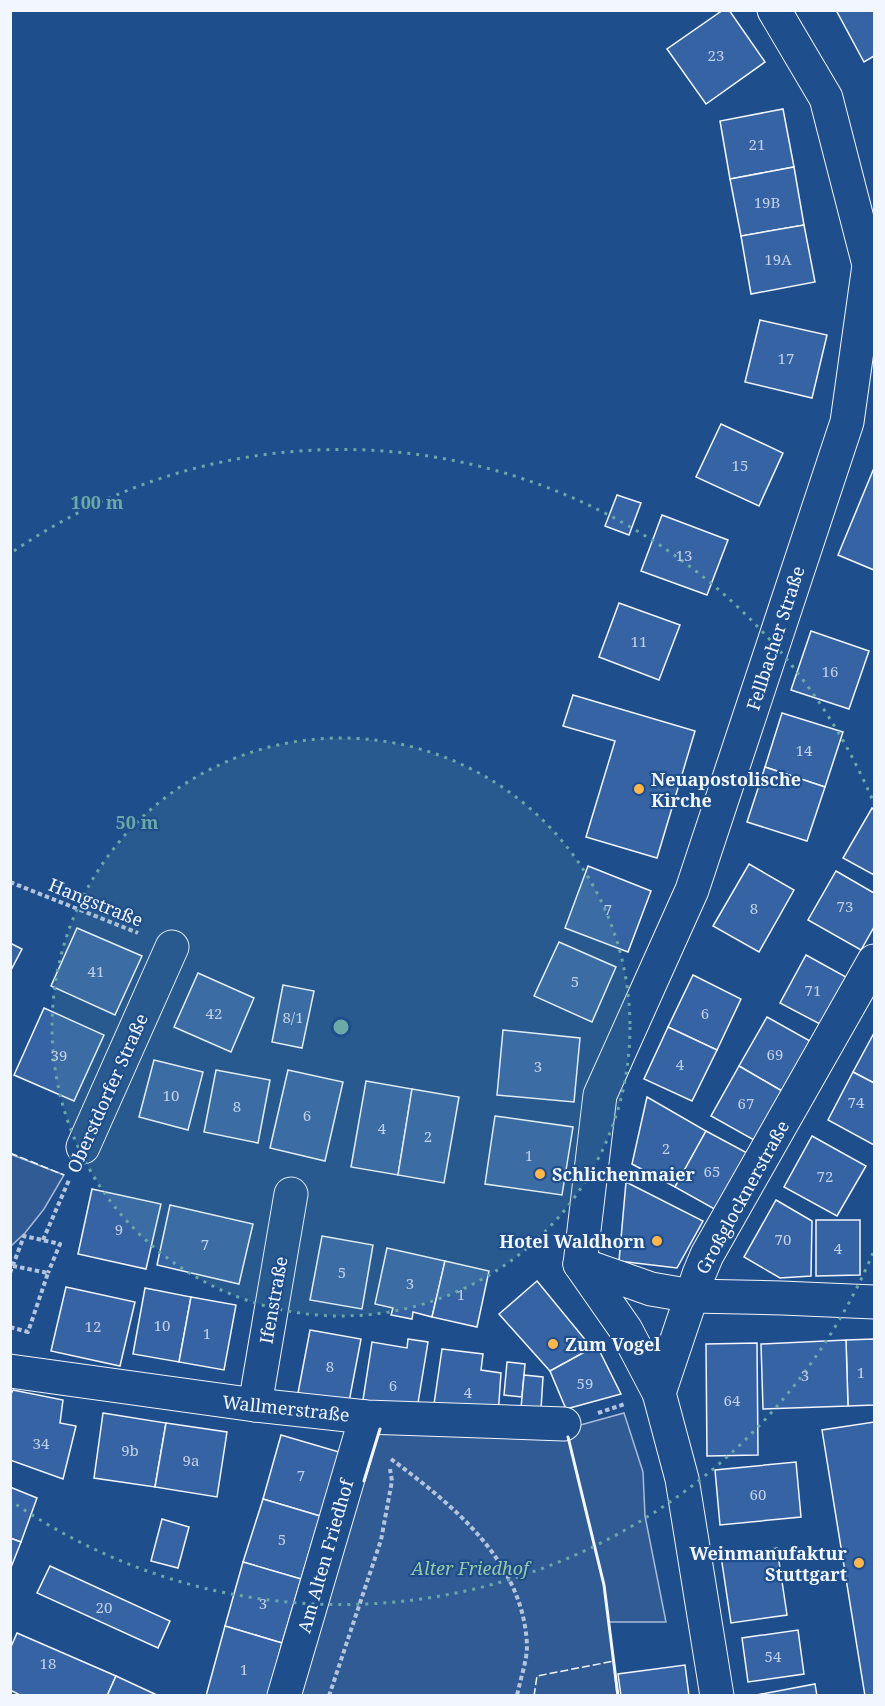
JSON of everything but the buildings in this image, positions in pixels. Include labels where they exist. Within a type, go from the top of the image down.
[{"type":"street","name":"Fellbacher Straße","points":[[580,1263],[600,1095],[692,890],[847,422],[869,265],[826,98],[774,10]]},
{"type":"street","name":"Oberstdorfer Straße","points":[[83,1147],[172,947]]},
{"type":"street","name":"Großglocknerstraße","points":[[659,1393],[708,1255],[874,961]]},
{"type":"street","name":"Ifenstraße","points":[[255,1405],[291,1194]]},
{"type":"street","points":[[580,1263],[651,1289],[692,1296],[874,1302]]},
{"type":"street","points":[[580,1263],[626,1330],[659,1393],[682,1479],[717,1695]]},
{"type":"street","name":"Wallmerstraße","points":[[10,1371],[255,1405],[366,1417],[564,1424]]},
{"type":"street","name":"Am Alten Friedhof","points":[[284,1695],[366,1417]]},
{"type":"path","name":"Hangstraße","points":[[10,882],[172,947]]},
{"type":"path","name":"Oberstdorfer Straße","points":[[43,1240],[83,1147]]},
{"type":"path","points":[[10,1273],[24,1236],[60,1244],[28,1332],[10,1327]]},
{"type":"path","points":[[13,1266],[48,1272]]},
{"type":"path","points":[[564,1424],[659,1393]]},
{"type":"path","points":[[329,1695],[381,1540],[392,1481],[388,1456],[452,1508],[497,1557],[519,1602],[527,1647],[517,1695]]},
{"type":"shaded area","points":[[10,1154],[64,1175],[44,1209],[11,1246]]},
{"type":"shaded area","name":"Alter Friedhof","points":[[624,1413],[643,1472],[645,1516],[666,1622],[609,1622],[617,1695],[298,1696],[382,1421],[566,1429]]},
{"type":"fence","points":[[10,1153],[64,1175]]},
{"type":"fence","points":[[534,1696],[537,1676],[614,1661]]},
{"type":"wall","points":[[364,1481],[380,1429]]},
{"type":"wall","points":[[568,1437],[604,1585],[618,1696]]},
{"type":"place","name":"Neuapostolische Kirche","points":[[639,789]]},
{"type":"place","name":"Schlichenmaier","points":[[540,1174]]},
{"type":"place","name":"Hotel Waldhorn","points":[[657,1241]]},
{"type":"place","name":"Zum Vogel","points":[[553,1344]]},
{"type":"place","name":"Weinmanufaktur Stuttgart","points":[[859,1563]]}]
